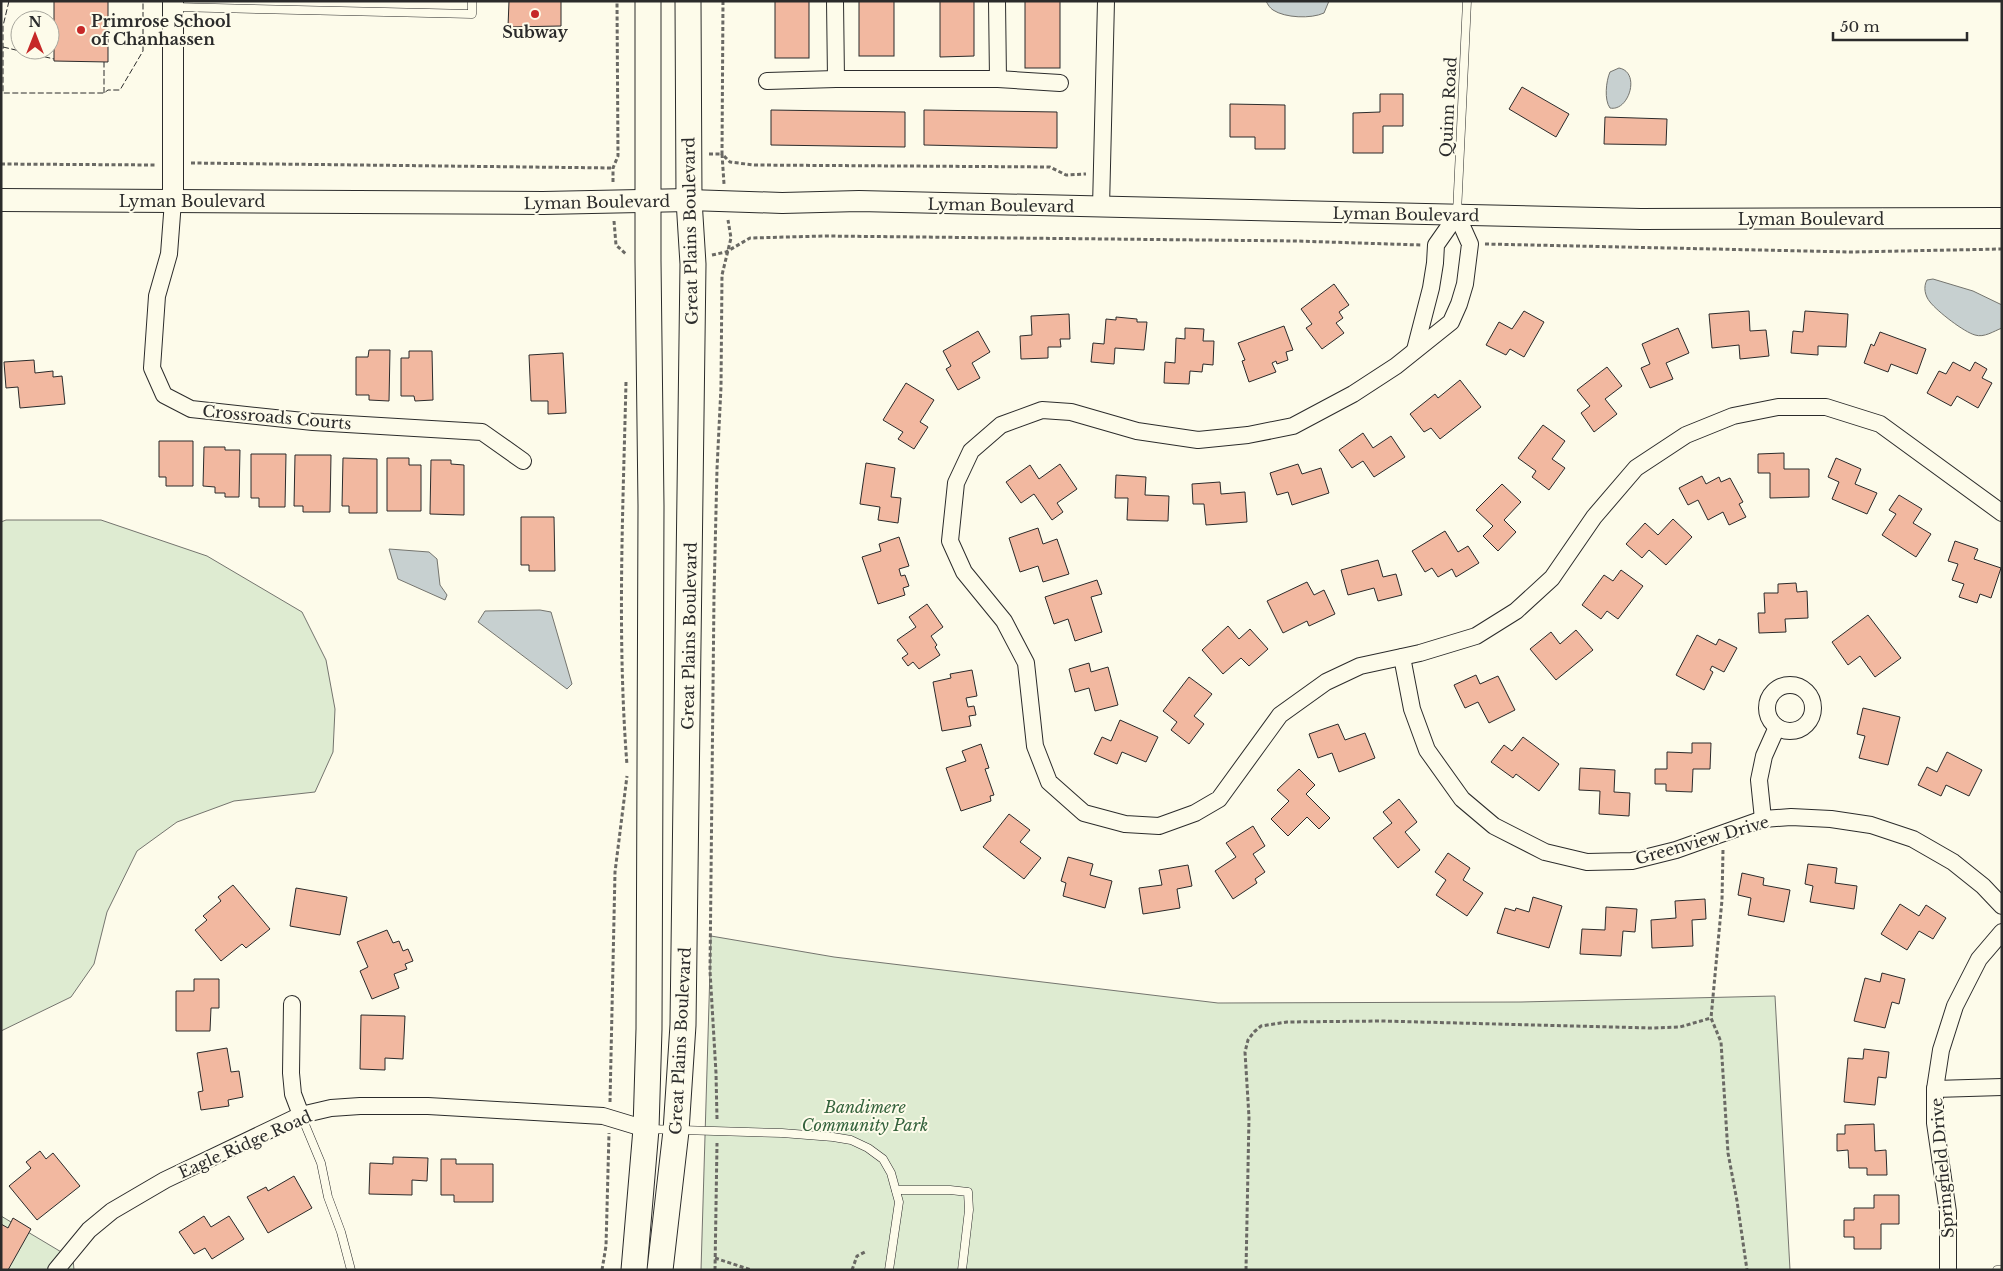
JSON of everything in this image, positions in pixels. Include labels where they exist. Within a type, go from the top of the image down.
[{"type":"main road","name":"Great Plains Boulevard","points":[[634,1270],[646,1129],[649,1028],[651,516],[648,1]]},
{"type":"main road","name":"Great Plains Boulevard","points":[[660,1270],[676,1131],[684,1025],[693,258],[688,200],[688,1]]},
{"type":"main road","name":"Lyman Boulevard","points":[[1,200],[543,204],[688,200]]},
{"type":"street","points":[[835,1],[836,79]]},
{"type":"street","points":[[998,1],[998,79]]},
{"type":"street","points":[[1101,207],[1106,1]]},
{"type":"street","points":[[173,4],[173,201]]},
{"type":"street","points":[[767,81],[998,79],[1060,83]]},
{"type":"street","name":"Lyman Boulevard","points":[[688,200],[782,204],[859,201],[1641,219],[2002,218]]},
{"type":"street","name":"Crossroads Courts","points":[[173,201],[169,254],[157,296],[152,368],[164,395],[191,409],[313,422],[482,432],[523,461]]},
{"type":"street","points":[[1456,215],[1470,244],[1465,284],[1460,304],[1451,322],[1396,366],[1353,394],[1293,426],[1248,435],[1198,440],[1137,431],[1071,412],[1042,410],[1001,425],[971,451],[956,483],[950,541],[964,572],[1004,621],[1026,663],[1035,746],[1049,782],[1084,813],[1125,824],[1159,826],[1195,813],[1219,799],[1280,715],[1335,678],[1360,666],[1402,657],[1476,636],[1516,611],[1552,578],[1594,518],[1636,468],[1686,435],[1733,416],[1778,407],[1826,407],[1880,424],[2002,513]]},
{"type":"street","points":[[1415,350],[1431,288],[1436,245],[1456,215]]},
{"type":"street","name":"Greenview Drive","points":[[1402,657],[1412,709],[1427,750],[1462,799],[1494,826],[1545,852],[1587,862],[1632,861],[1676,850],[1763,819],[1791,817],[1831,819],[1871,825],[1913,840],[1953,862],[1983,886],[2002,906]]},
{"type":"street","points":[[1763,819],[1759,780],[1764,756],[1777,727]]},
{"type":"street","name":"Springfield Drive","points":[[1948,1270],[1948,1212],[1935,1123],[1935,1089],[1941,1050],[1955,1006],[1979,959],[2002,932]]},
{"type":"street","points":[[292,1004],[291,1073],[293,1094],[301,1115]]},
{"type":"street","points":[[1935,1089],[2002,1087]]},
{"type":"street","name":"Eagle Ridge Road","points":[[56,1270],[89,1230],[112,1211],[165,1180],[301,1115],[331,1108],[428,1106],[603,1116],[646,1129]]},
{"type":"lane","points":[[307,10],[308,1]]},
{"type":"lane","points":[[173,4],[307,10],[472,14],[472,1]]},
{"type":"lane","name":"Quinn Road","points":[[1456,215],[1467,1]]},
{"type":"lane","points":[[301,1115],[321,1163],[328,1196],[341,1232],[351,1270]]},
{"type":"lane","points":[[646,1129],[782,1133],[851,1140],[868,1148],[883,1159],[892,1173],[899,1202],[888,1270]]},
{"type":"lane","points":[[896,1190],[968,1192],[969,1210],[962,1270]]},
{"type":"lane","points":[[1997,1270],[2002,1270]]},
{"type":"path","points":[[1,164],[141,166],[203,162],[613,168],[618,156],[617,1]]},
{"type":"path","points":[[715,1270],[717,1132],[716,1073],[710,971],[712,776],[722,275],[730,238],[722,154],[723,1]]},
{"type":"path","points":[[618,156],[648,153]]},
{"type":"path","points":[[688,154],[722,154],[730,162],[741,165],[1050,167],[1066,175],[1101,174]]},
{"type":"path","points":[[693,258],[726,252],[750,238],[825,236],[1296,241],[1406,246],[1436,245]]},
{"type":"path","points":[[1470,244],[1851,252],[2002,249]]},
{"type":"path","points":[[602,1270],[606,1246],[615,872],[628,772],[622,702],[620,633],[626,381]]},
{"type":"path","points":[[1723,832],[1722,900],[1711,1018],[1721,1042],[1728,1154],[1747,1270]]},
{"type":"path","points":[[1246,1270],[1249,1117],[1245,1052],[1248,1040],[1261,1026],[1287,1022],[1381,1021],[1652,1028],[1680,1027],[1711,1018]]},
{"type":"path","points":[[852,1270],[857,1256],[867,1251]]},
{"type":"path","points":[[715,1258],[751,1270]]},
{"type":"green space","points":[[6,520],[101,520],[207,556],[302,612],[326,660],[335,709],[333,752],[315,792],[234,801],[177,822],[137,851],[107,912],[94,964],[71,997],[1,1031],[1,522]]},
{"type":"green space","name":"Bandimere Community Park","points":[[711,936],[834,957],[1218,1003],[1521,1002],[1775,996],[1790,1270],[701,1270]]},
{"type":"green space","points":[[1,1216],[73,1259],[74,1270],[1,1270]]},
{"type":"shaded area","points":[[1266,1],[1329,1],[1324,13],[1305,17],[1278,13]]},
{"type":"shaded area","points":[[1619,68],[1626,71],[1630,76],[1630,91],[1623,104],[1617,108],[1610,108],[1606,95],[1607,80],[1610,72]]},
{"type":"shaded area","points":[[1933,279],[1973,291],[2002,305],[2002,328],[1978,336],[1958,326],[1939,311],[1927,297],[1925,288],[1927,280]]},
{"type":"shaded area","points":[[389,549],[429,552],[437,559],[440,585],[447,595],[445,600],[398,579]]},
{"type":"shaded area","points":[[540,610],[551,612],[572,684],[567,689],[478,622],[485,611]]},
{"type":"building","name":"Primrose School of Chanhassen","points":[[54,1],[108,1],[108,62],[54,61],[60,60],[60,10],[54,10]]},
{"type":"building","name":"Subway","points":[[509,1],[561,1],[561,26],[508,27]]},
{"type":"building","points":[[775,1],[809,1],[809,58],[775,58]]},
{"type":"building","points":[[859,1],[894,1],[894,56],[859,56]]},
{"type":"building","points":[[940,1],[974,1],[974,56],[940,57]]},
{"type":"building","points":[[1025,1],[1060,1],[1060,68],[1025,68]]},
{"type":"building","points":[[1522,87],[1569,114],[1556,137],[1509,109]]},
{"type":"building","points":[[1380,94],[1403,94],[1403,126],[1383,126],[1383,153],[1353,153],[1353,113],[1380,112]]},
{"type":"building","points":[[1230,104],[1285,105],[1285,149],[1255,149],[1255,137],[1230,137]]},
{"type":"building","points":[[771,110],[905,112],[905,147],[771,145]]},
{"type":"building","points":[[924,110],[1057,112],[1057,148],[924,145]]},
{"type":"building","points":[[1605,117],[1667,119],[1666,145],[1604,144]]},
{"type":"building","points":[[1334,284],[1349,305],[1339,312],[1343,318],[1336,323],[1344,333],[1322,349],[1306,328],[1312,324],[1301,309]]},
{"type":"building","points":[[1524,311],[1544,322],[1524,357],[1510,349],[1506,355],[1486,345],[1499,322],[1512,329]]},
{"type":"building","points":[[1749,311],[1750,331],[1766,330],[1769,356],[1740,359],[1739,345],[1712,348],[1709,314]]},
{"type":"building","points":[[1805,311],[1848,314],[1846,347],[1818,346],[1818,355],[1791,353],[1793,331],[1803,332]]},
{"type":"building","points":[[1069,314],[1070,339],[1060,339],[1061,347],[1048,347],[1048,358],[1021,359],[1020,336],[1032,335],[1031,316]]},
{"type":"building","points":[[1116,317],[1137,319],[1137,322],[1147,322],[1144,350],[1115,348],[1114,364],[1091,362],[1093,343],[1104,344],[1106,319],[1116,320]]},
{"type":"building","points":[[1284,326],[1293,350],[1286,352],[1288,360],[1277,364],[1276,361],[1272,363],[1276,372],[1249,382],[1242,361],[1245,360],[1238,343]]},
{"type":"building","points":[[1185,328],[1204,329],[1203,341],[1214,341],[1213,365],[1203,364],[1202,372],[1190,371],[1189,384],[1164,383],[1165,362],[1175,363],[1176,338],[1185,339]]},
{"type":"building","points":[[1678,328],[1689,353],[1666,363],[1673,379],[1650,388],[1641,368],[1650,364],[1642,344]]},
{"type":"building","points":[[978,331],[990,352],[972,363],[980,378],[958,390],[946,369],[951,366],[943,351]]},
{"type":"building","points":[[1880,332],[1926,349],[1917,374],[1891,364],[1888,372],[1864,363],[1871,344],[1874,346]]},
{"type":"building","points":[[369,350],[390,350],[389,401],[369,400],[369,395],[356,395],[356,357],[368,357]]},
{"type":"building","points":[[409,351],[432,351],[433,400],[415,401],[414,396],[401,396],[401,358],[409,358]]},
{"type":"building","points":[[563,353],[566,413],[548,414],[548,401],[531,401],[529,355]]},
{"type":"building","points":[[34,360],[35,373],[53,371],[53,377],[62,376],[65,404],[20,408],[18,387],[6,388],[4,362]]},
{"type":"building","points":[[1953,362],[1970,371],[1975,362],[1987,369],[1982,378],[1992,383],[1978,408],[1957,396],[1951,406],[1927,393],[1939,371],[1946,374]]},
{"type":"building","points":[[1607,367],[1622,386],[1605,399],[1617,414],[1594,432],[1581,413],[1590,406],[1577,390]]},
{"type":"building","points":[[1460,380],[1481,407],[1440,439],[1431,428],[1424,432],[1410,414],[1435,394],[1438,398]]},
{"type":"building","points":[[906,383],[934,400],[920,422],[928,427],[914,449],[898,439],[903,432],[883,420]]},
{"type":"building","points":[[1543,425],[1565,441],[1552,459],[1565,468],[1549,490],[1532,477],[1536,471],[1518,458]]},
{"type":"building","points":[[1363,433],[1373,448],[1391,436],[1405,457],[1374,477],[1363,461],[1352,468],[1339,450]]},
{"type":"building","points":[[159,441],[193,441],[193,486],[166,486],[166,477],[159,477]]},
{"type":"building","points":[[204,447],[225,447],[225,450],[240,450],[239,497],[225,497],[225,493],[215,493],[215,487],[203,486]]},
{"type":"building","points":[[1784,453],[1784,469],[1809,469],[1809,497],[1770,498],[1770,473],[1758,473],[1758,454]]},
{"type":"building","points":[[251,454],[286,454],[285,507],[259,507],[259,498],[251,498]]},
{"type":"building","points":[[295,455],[331,455],[330,512],[303,512],[303,506],[294,506]]},
{"type":"building","points":[[343,458],[377,459],[377,513],[349,513],[349,506],[342,506]]},
{"type":"building","points":[[387,458],[409,458],[409,465],[421,465],[421,511],[387,511]]},
{"type":"building","points":[[1836,458],[1861,469],[1855,484],[1877,493],[1867,514],[1832,499],[1839,482],[1828,477]]},
{"type":"building","points":[[431,460],[451,460],[451,464],[464,465],[464,515],[430,514]]},
{"type":"building","points":[[866,463],[895,468],[891,497],[901,498],[898,523],[878,520],[880,507],[860,504]]},
{"type":"building","points":[[1060,464],[1077,489],[1057,503],[1063,512],[1052,520],[1034,494],[1021,503],[1006,482],[1030,465],[1039,479]]},
{"type":"building","points":[[1298,464],[1302,474],[1321,468],[1329,493],[1292,505],[1288,492],[1277,495],[1270,473]]},
{"type":"building","points":[[1116,475],[1146,477],[1145,495],[1169,496],[1168,521],[1127,520],[1128,498],[1115,498]]},
{"type":"building","points":[[1702,476],[1706,484],[1719,477],[1721,482],[1730,478],[1743,502],[1739,504],[1746,517],[1729,525],[1723,512],[1708,520],[1698,500],[1688,505],[1679,488]]},
{"type":"building","points":[[1220,482],[1221,494],[1245,492],[1247,522],[1206,525],[1204,504],[1193,504],[1192,484]]},
{"type":"building","points":[[1502,484],[1521,502],[1504,520],[1516,532],[1498,551],[1483,536],[1493,526],[1476,510]]},
{"type":"building","points":[[1899,495],[1922,509],[1913,523],[1931,534],[1916,557],[1882,535],[1896,514],[1889,510]]},
{"type":"building","points":[[521,517],[554,517],[555,571],[529,571],[529,565],[521,565]]},
{"type":"building","points":[[1673,519],[1692,537],[1666,565],[1649,550],[1642,558],[1626,544],[1645,523],[1658,535]]},
{"type":"building","points":[[1038,528],[1043,544],[1057,539],[1069,574],[1043,582],[1038,566],[1020,572],[1009,538]]},
{"type":"building","points":[[1445,531],[1458,552],[1468,546],[1479,563],[1456,577],[1452,569],[1438,577],[1432,568],[1425,572],[1412,551]]},
{"type":"building","points":[[899,537],[909,566],[899,569],[901,576],[905,575],[909,586],[903,588],[905,595],[878,604],[862,557],[881,551],[879,544]]},
{"type":"building","points":[[1955,541],[1978,549],[1974,559],[2001,568],[1991,598],[1980,594],[1977,603],[1959,597],[1964,584],[1952,580],[1958,564],[1948,561]]},
{"type":"building","points":[[1378,560],[1383,577],[1396,574],[1402,595],[1378,601],[1374,588],[1348,595],[1341,570]]},
{"type":"building","points":[[1621,570],[1643,586],[1618,619],[1607,611],[1601,619],[1582,605],[1604,575],[1613,581]]},
{"type":"building","points":[[1097,580],[1102,594],[1091,597],[1102,632],[1075,641],[1068,619],[1054,624],[1045,597]]},
{"type":"building","points":[[1307,582],[1314,595],[1324,590],[1335,614],[1309,626],[1307,621],[1283,633],[1267,601]]},
{"type":"building","points":[[1796,583],[1797,592],[1807,591],[1808,618],[1785,619],[1786,632],[1759,633],[1758,613],[1765,613],[1764,593],[1778,593],[1778,584]]},
{"type":"building","points":[[927,604],[943,627],[931,636],[937,645],[935,647],[940,655],[919,669],[913,662],[908,666],[902,658],[908,654],[897,640],[916,627],[909,617]]},
{"type":"building","points":[[1868,615],[1901,658],[1875,677],[1860,656],[1848,665],[1832,642]]},
{"type":"building","points":[[1228,626],[1239,639],[1250,629],[1268,649],[1249,666],[1241,658],[1223,674],[1202,650]]},
{"type":"building","points":[[1576,630],[1593,650],[1556,680],[1530,649],[1551,632],[1560,644]]},
{"type":"building","points":[[1697,635],[1716,645],[1719,639],[1737,648],[1724,672],[1712,666],[1710,670],[1713,672],[1704,690],[1676,675]]},
{"type":"building","points":[[1089,663],[1091,672],[1108,667],[1118,705],[1095,711],[1089,688],[1075,692],[1069,669]]},
{"type":"building","points":[[972,670],[977,696],[966,698],[968,707],[974,706],[976,715],[969,716],[971,726],[942,731],[933,682],[951,678],[950,674]]},
{"type":"building","points":[[1476,675],[1480,684],[1498,676],[1515,710],[1489,723],[1478,702],[1465,708],[1454,685]]},
{"type":"building","points":[[1189,677],[1212,694],[1194,716],[1204,724],[1189,744],[1171,730],[1177,722],[1163,711]]},
{"type":"building","points":[[1863,708],[1900,717],[1888,765],[1859,758],[1865,736],[1857,734]]},
{"type":"building","points":[[1120,720],[1158,737],[1146,762],[1122,752],[1117,764],[1094,754],[1102,737],[1111,741]]},
{"type":"building","points":[[1338,724],[1345,740],[1365,733],[1375,758],[1339,772],[1332,753],[1318,758],[1309,734]]},
{"type":"building","points":[[1523,737],[1559,764],[1539,791],[1516,774],[1513,778],[1491,762],[1504,745],[1512,751]]},
{"type":"building","points":[[1692,743],[1711,743],[1710,769],[1693,769],[1692,792],[1666,791],[1666,784],[1655,784],[1655,769],[1667,769],[1667,752],[1692,753]]},
{"type":"building","points":[[981,744],[989,768],[985,769],[994,795],[990,796],[991,801],[961,811],[946,768],[966,761],[962,751]]},
{"type":"building","points":[[1947,752],[1982,770],[1969,796],[1946,785],[1941,796],[1918,785],[1927,767],[1937,772]]},
{"type":"building","points":[[1580,768],[1615,770],[1614,792],[1630,793],[1629,816],[1599,814],[1600,791],[1579,790]]},
{"type":"building","points":[[1299,769],[1315,785],[1306,794],[1330,818],[1319,829],[1307,817],[1288,836],[1271,819],[1289,801],[1277,790]]},
{"type":"building","points":[[1399,799],[1417,822],[1405,832],[1420,850],[1398,868],[1373,838],[1392,823],[1383,812]]},
{"type":"building","points":[[1009,814],[1030,830],[1020,842],[1041,858],[1024,879],[983,847]]},
{"type":"building","points":[[1253,826],[1265,846],[1253,854],[1265,872],[1255,879],[1257,883],[1233,899],[1215,871],[1236,857],[1226,843]]},
{"type":"building","points":[[1448,853],[1470,868],[1463,880],[1483,893],[1467,916],[1436,895],[1446,880],[1435,872]]},
{"type":"building","points":[[1068,857],[1093,864],[1090,875],[1112,881],[1105,908],[1063,896],[1066,883],[1061,881]]},
{"type":"building","points":[[1808,864],[1837,868],[1835,883],[1857,886],[1854,909],[1810,902],[1813,886],[1805,884]]},
{"type":"building","points":[[1188,865],[1192,886],[1177,889],[1180,908],[1143,914],[1139,888],[1162,885],[1159,870]]},
{"type":"building","points":[[1742,873],[1764,878],[1763,885],[1790,890],[1784,922],[1748,915],[1751,898],[1738,895]]},
{"type":"building","points":[[233,885],[270,929],[246,948],[242,944],[221,961],[195,930],[207,920],[203,916],[221,901],[218,897]]},
{"type":"building","points":[[296,888],[347,897],[340,935],[290,926]]},
{"type":"building","points":[[1533,897],[1562,906],[1549,948],[1497,933],[1505,908],[1515,911],[1516,908],[1529,912]]},
{"type":"building","points":[[1705,899],[1706,919],[1692,920],[1693,946],[1652,948],[1651,920],[1676,918],[1675,901]]},
{"type":"building","points":[[1900,904],[1919,916],[1926,905],[1946,918],[1933,939],[1919,931],[1907,950],[1881,934]]},
{"type":"building","points":[[1606,907],[1637,909],[1635,932],[1623,931],[1621,956],[1580,954],[1582,929],[1605,930]]},
{"type":"building","points":[[387,930],[393,943],[399,941],[403,951],[408,949],[413,961],[405,964],[407,969],[394,974],[399,988],[372,999],[360,971],[368,967],[357,942]]},
{"type":"building","points":[[1882,973],[1905,979],[1899,1004],[1892,1002],[1885,1028],[1854,1021],[1865,978],[1880,982]]},
{"type":"building","points":[[194,979],[219,979],[219,1008],[211,1008],[210,1031],[176,1031],[176,991],[194,991]]},
{"type":"building","points":[[361,1015],[405,1016],[403,1059],[385,1058],[385,1070],[360,1069]]},
{"type":"building","points":[[227,1048],[231,1072],[239,1071],[243,1097],[228,1100],[229,1106],[201,1110],[198,1092],[203,1091],[197,1053]]},
{"type":"building","points":[[1864,1049],[1889,1052],[1886,1078],[1878,1077],[1875,1105],[1844,1102],[1848,1058],[1863,1059]]},
{"type":"building","points":[[1874,1124],[1875,1151],[1886,1150],[1887,1175],[1867,1175],[1867,1168],[1849,1168],[1848,1150],[1837,1151],[1837,1134],[1845,1134],[1845,1125]]},
{"type":"building","points":[[40,1151],[46,1159],[53,1153],[80,1186],[37,1220],[9,1186],[31,1168],[26,1162]]},
{"type":"building","points":[[393,1157],[428,1158],[427,1181],[412,1180],[412,1195],[369,1194],[370,1163],[393,1164]]},
{"type":"building","points":[[441,1159],[456,1159],[456,1164],[493,1164],[493,1202],[454,1202],[454,1195],[441,1195]]},
{"type":"building","points":[[294,1176],[312,1208],[268,1233],[247,1197],[266,1187],[268,1191]]},
{"type":"building","points":[[1874,1195],[1899,1195],[1899,1224],[1881,1224],[1881,1249],[1854,1249],[1854,1237],[1844,1237],[1844,1220],[1854,1220],[1854,1208],[1874,1208]]},
{"type":"building","points":[[204,1216],[211,1227],[229,1216],[244,1239],[212,1259],[205,1248],[194,1254],[179,1232]]},
{"type":"building","points":[[13,1218],[31,1229],[8,1270],[1,1270],[1,1224],[8,1228]]},
{"type":"fence","points":[[9,1],[3,26],[3,93],[104,93],[108,90],[120,90],[143,51],[143,1]]},
{"type":"fence","points":[[3,47],[10,49]]},
{"type":"fence","points":[[104,62],[104,93]]},
{"type":"place","name":"Subway","points":[[535,14]]},
{"type":"place","name":"Primrose School of Chanhassen","points":[[81,30]]}]
